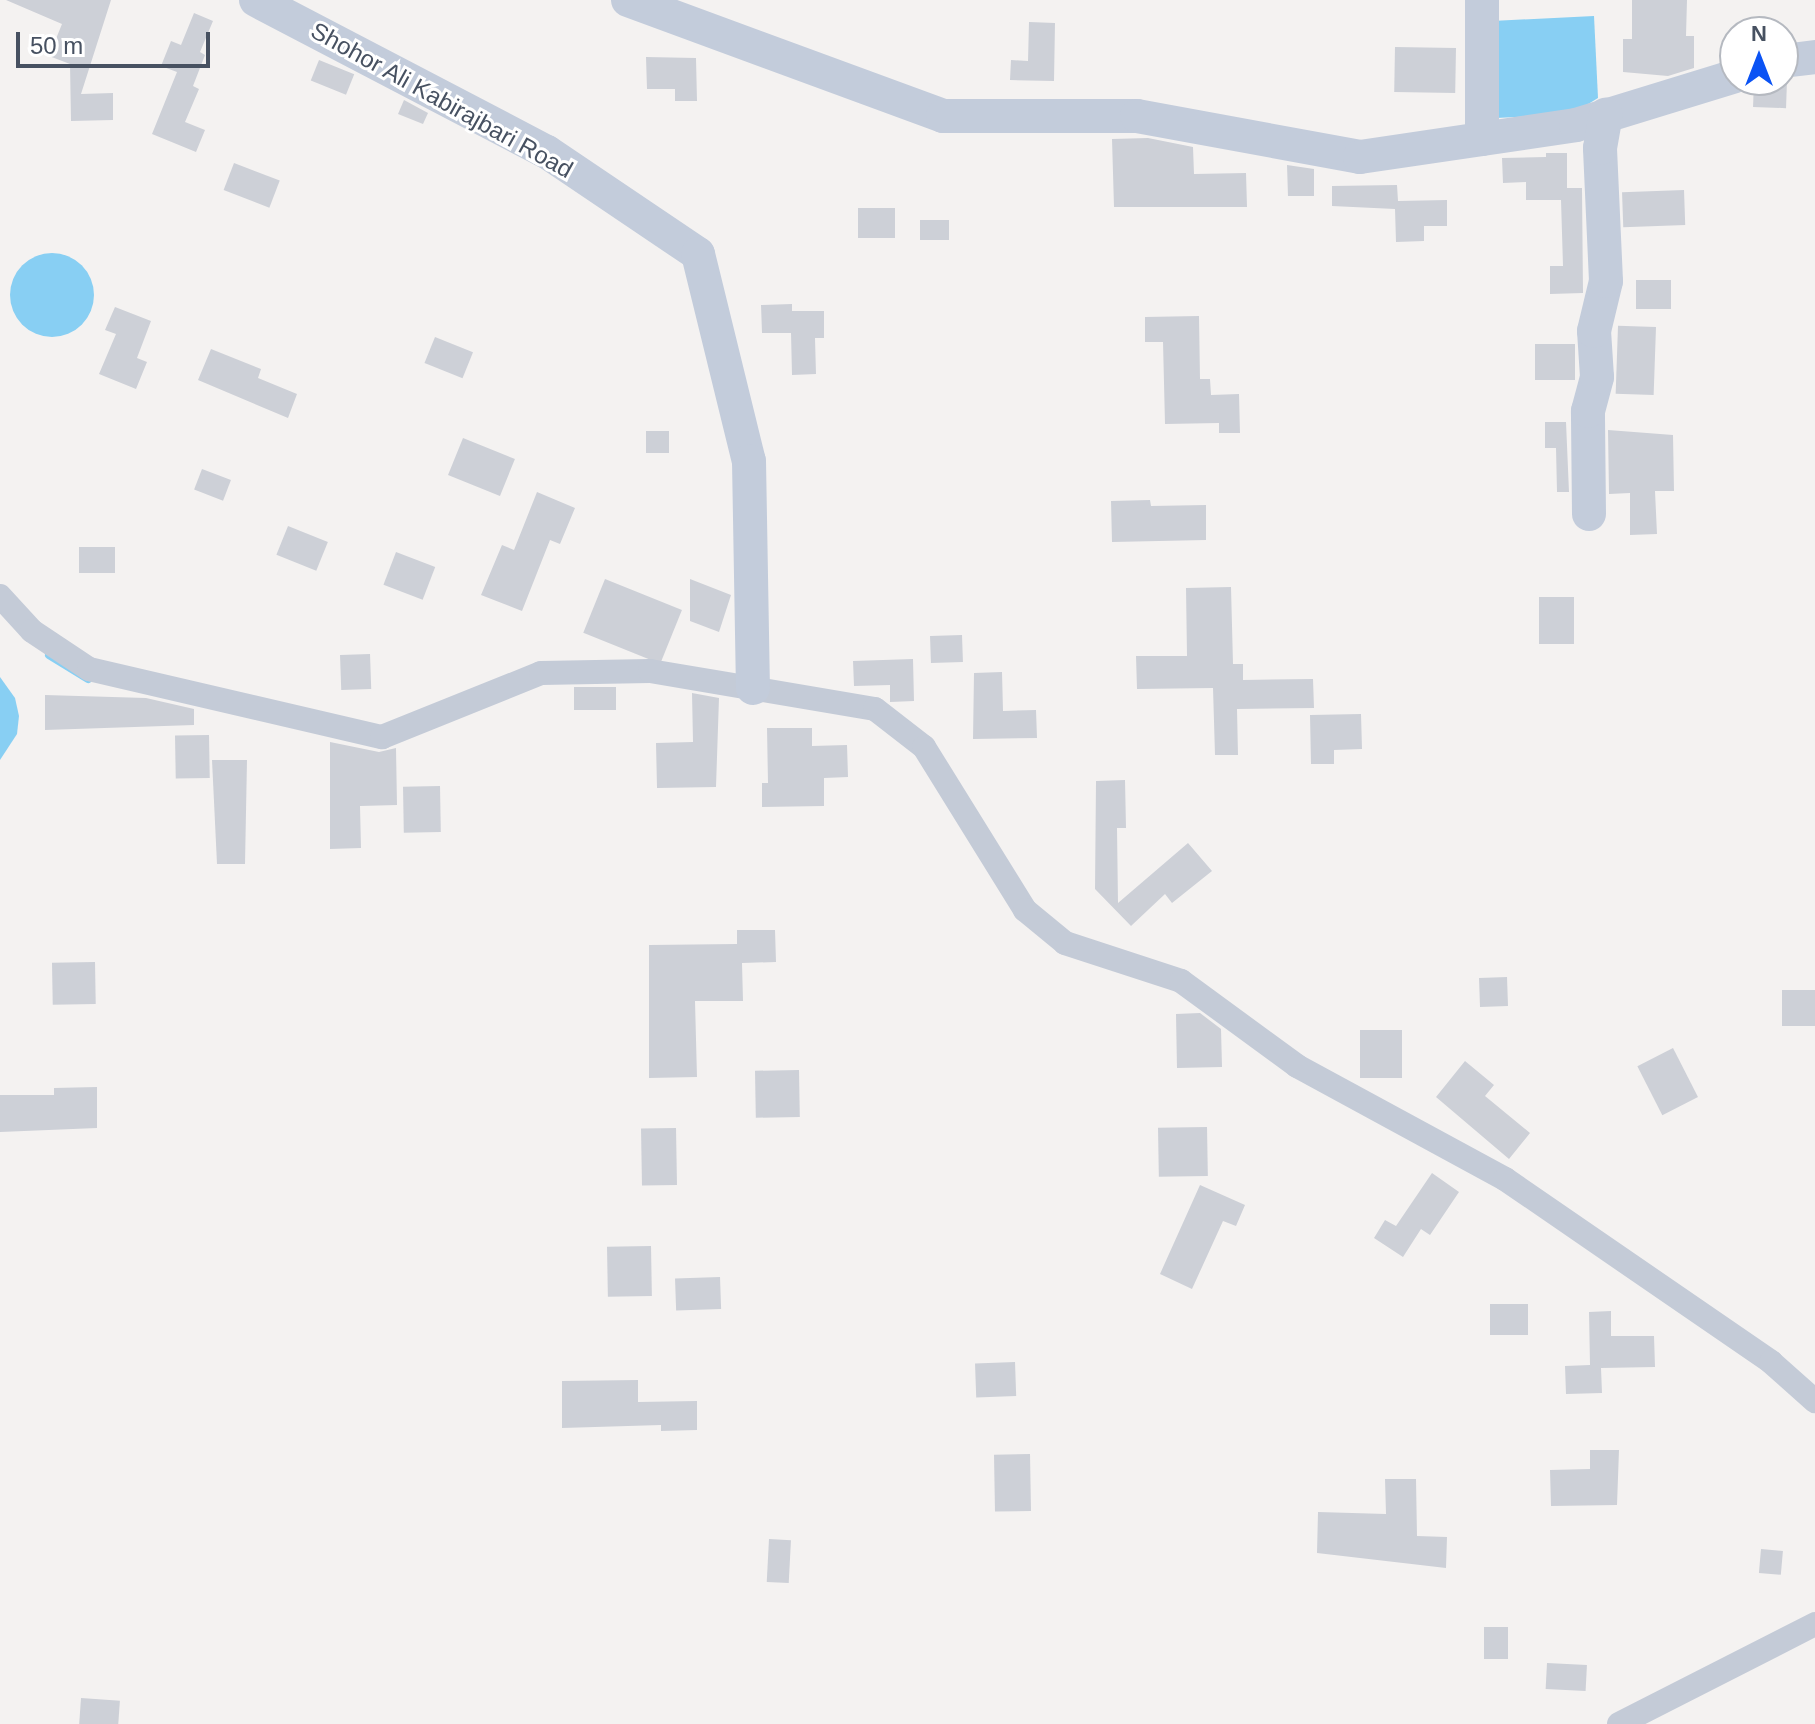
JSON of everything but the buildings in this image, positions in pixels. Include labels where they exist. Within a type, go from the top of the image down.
[{"type":"street","name":"Shohor Ali Kabirajbari Road","points":[[256,0],[547,152],[698,254],[749,461],[753,688]]},
{"type":"street","points":[[628,0],[943,116],[1137,116],[1360,157],[1482,139],[1606,115],[1719,81]]},
{"type":"street","points":[[1482,0],[1482,139]]},
{"type":"street","points":[[1589,514],[1588,411],[1597,377],[1594,331],[1606,281],[1600,148],[1606,115]]},
{"type":"street","points":[[0,596],[32,631],[89,669],[382,737],[541,673],[650,671],[875,709],[924,747],[1025,910],[1065,943],[1181,981],[1297,1066],[1505,1179],[1771,1362],[1815,1401]]},
{"type":"street","points":[[1619,1724],[1815,1624]]},
{"type":"water","points":[[1594,16],[1598,98],[1572,114],[1496,118],[1492,21]]},
{"type":"water","points":[[44,253],[60,253],[76,260],[87,271],[94,295],[91,311],[82,325],[60,337],[44,337],[28,330],[17,319],[10,303],[10,287],[17,271],[28,260]]},
{"type":"water","points":[[0,677],[15,698],[19,716],[17,734],[0,760]]},
{"type":"waterway","points":[[49,655],[88,679]]}]
